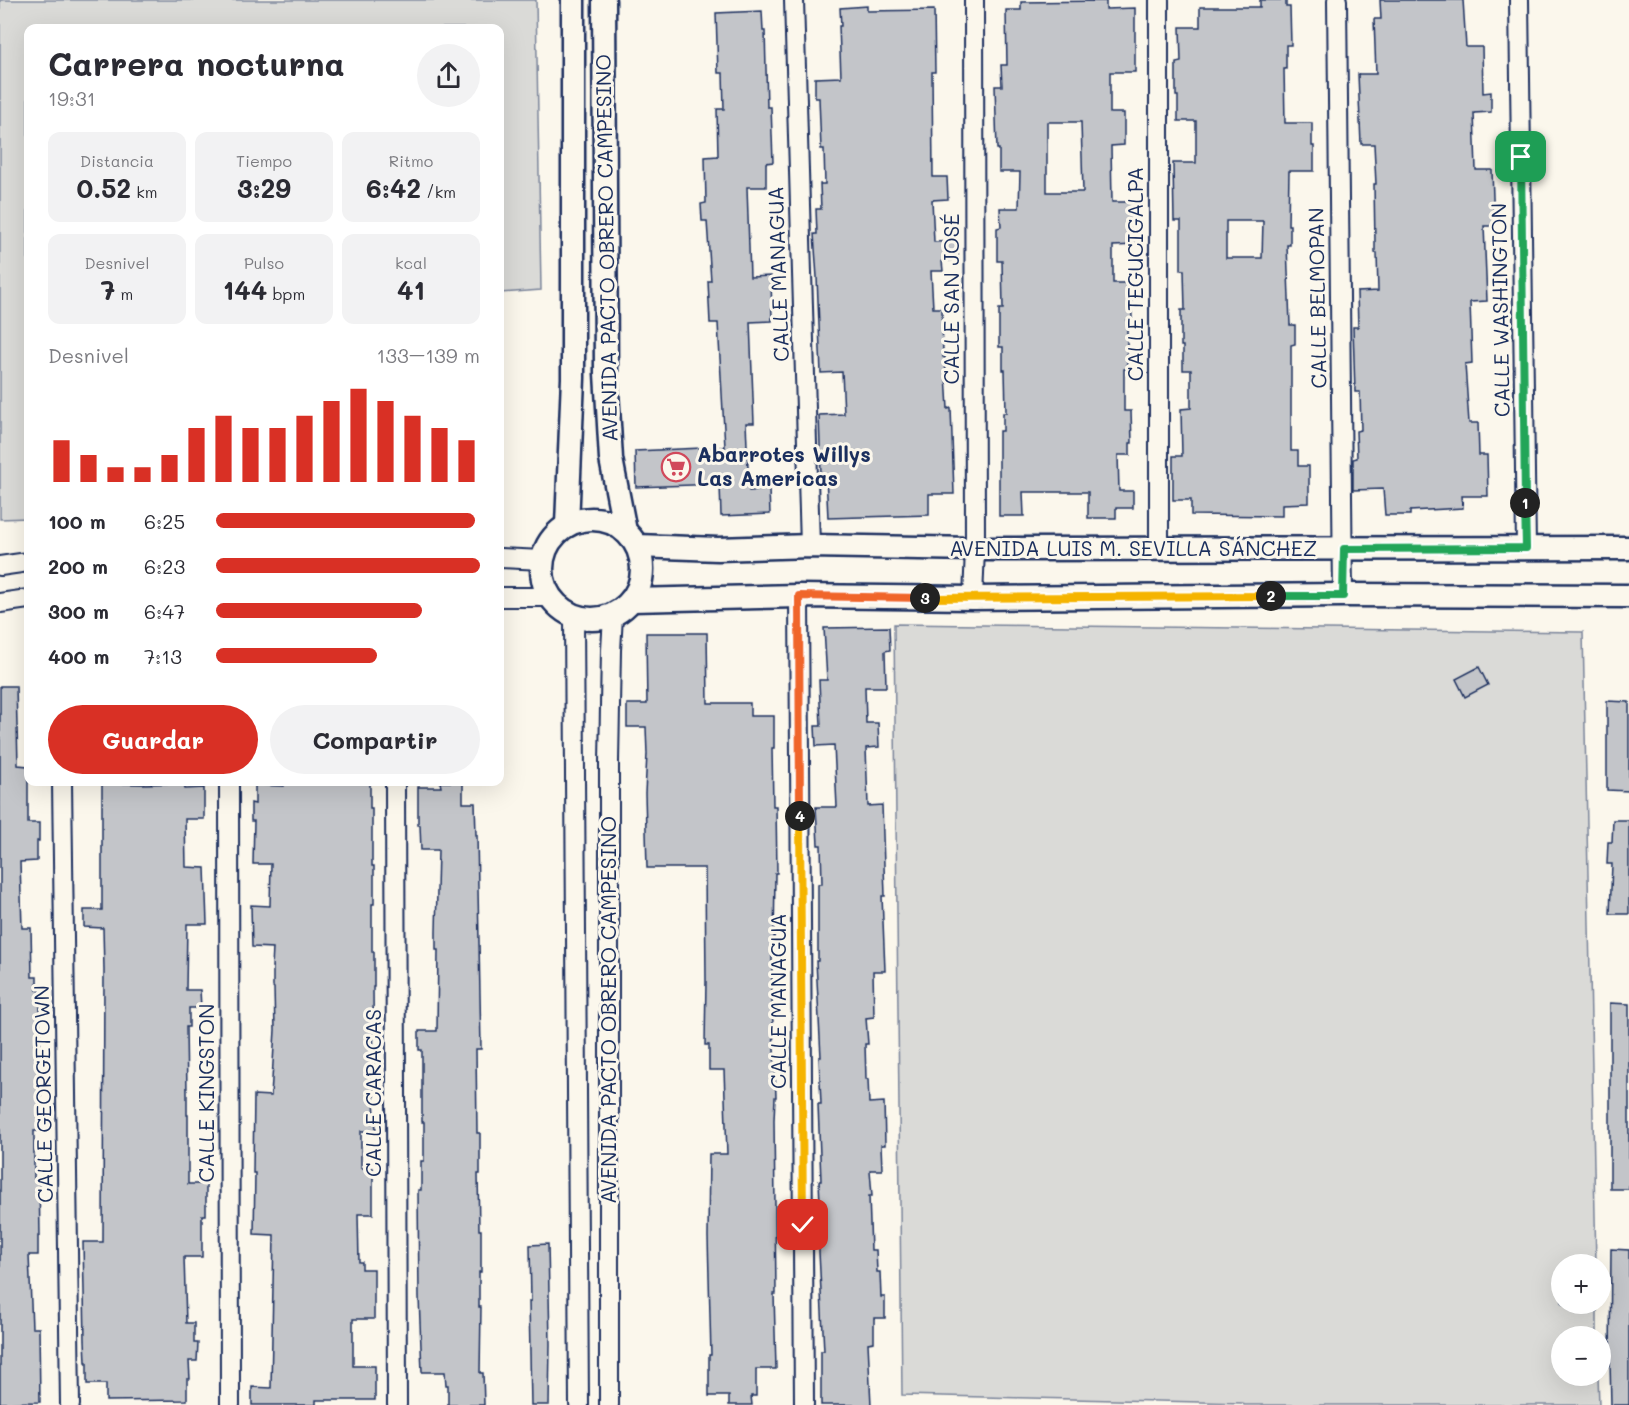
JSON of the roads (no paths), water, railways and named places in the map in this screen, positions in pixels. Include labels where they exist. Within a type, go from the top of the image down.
[{"type":"street","name":"AVENIDA PACTO OBRERO CAMPESINO","points":[[567,525],[572,401],[573,0]]},
{"type":"street","name":"AVENIDA PACTO OBRERO CAMPESINO","points":[[603,0],[607,399],[611,459],[631,539]]},
{"type":"street","name":"CALLE MANAGUA","points":[[794,0],[810,546]]},
{"type":"street","name":"CALLE SAN JOSÉ","points":[[973,598],[975,549],[974,0]]},
{"type":"street","name":"CALLE TEGUCIGALPA","points":[[1159,0],[1159,549]]},
{"type":"street","name":"CALLE BELMOPAN","points":[[1337,0],[1343,596]]},
{"type":"street","name":"CALLE WASHINGTON","points":[[1519,0],[1526,548]]},
{"type":"street","points":[[572,401],[607,399]]},
{"type":"street","points":[[586,519],[607,521],[631,539],[642,564],[641,583],[632,600],[613,616],[593,620],[574,617],[560,609],[550,597],[542,579],[542,560],[551,539],[567,525],[586,519]]},
{"type":"street","name":"AVENIDA LUIS M. SEVILLA SÁNCHEZ","points":[[631,539],[718,549],[810,546],[975,549],[1629,548]]},
{"type":"street","points":[[504,558],[542,560]]},
{"type":"street","points":[[0,566],[24,563]]},
{"type":"street","points":[[632,600],[799,596],[973,598],[1629,596]]},
{"type":"street","name":"CALLE MANAGUA","points":[[799,596],[804,1405]]},
{"type":"street","points":[[504,597],[550,597]]},
{"type":"street","points":[[0,603],[24,600]]},
{"type":"street","name":"AVENIDA PACTO OBRERO CAMPESINO","points":[[609,1405],[609,762],[613,616]]},
{"type":"street","name":"AVENIDA PACTO OBRERO CAMPESINO","points":[[574,617],[579,1405]]},
{"type":"street","name":"CALLE GEORGETOWN","points":[[62,786],[70,1405]]},
{"type":"street","name":"CALLE KINGSTON","points":[[229,786],[230,1405]]},
{"type":"street","name":"CALLE CARACAS","points":[[395,786],[397,1405]]},
{"type":"place","name":"Abarrotes Willys Las Americas","points":[[676,467]]}]
